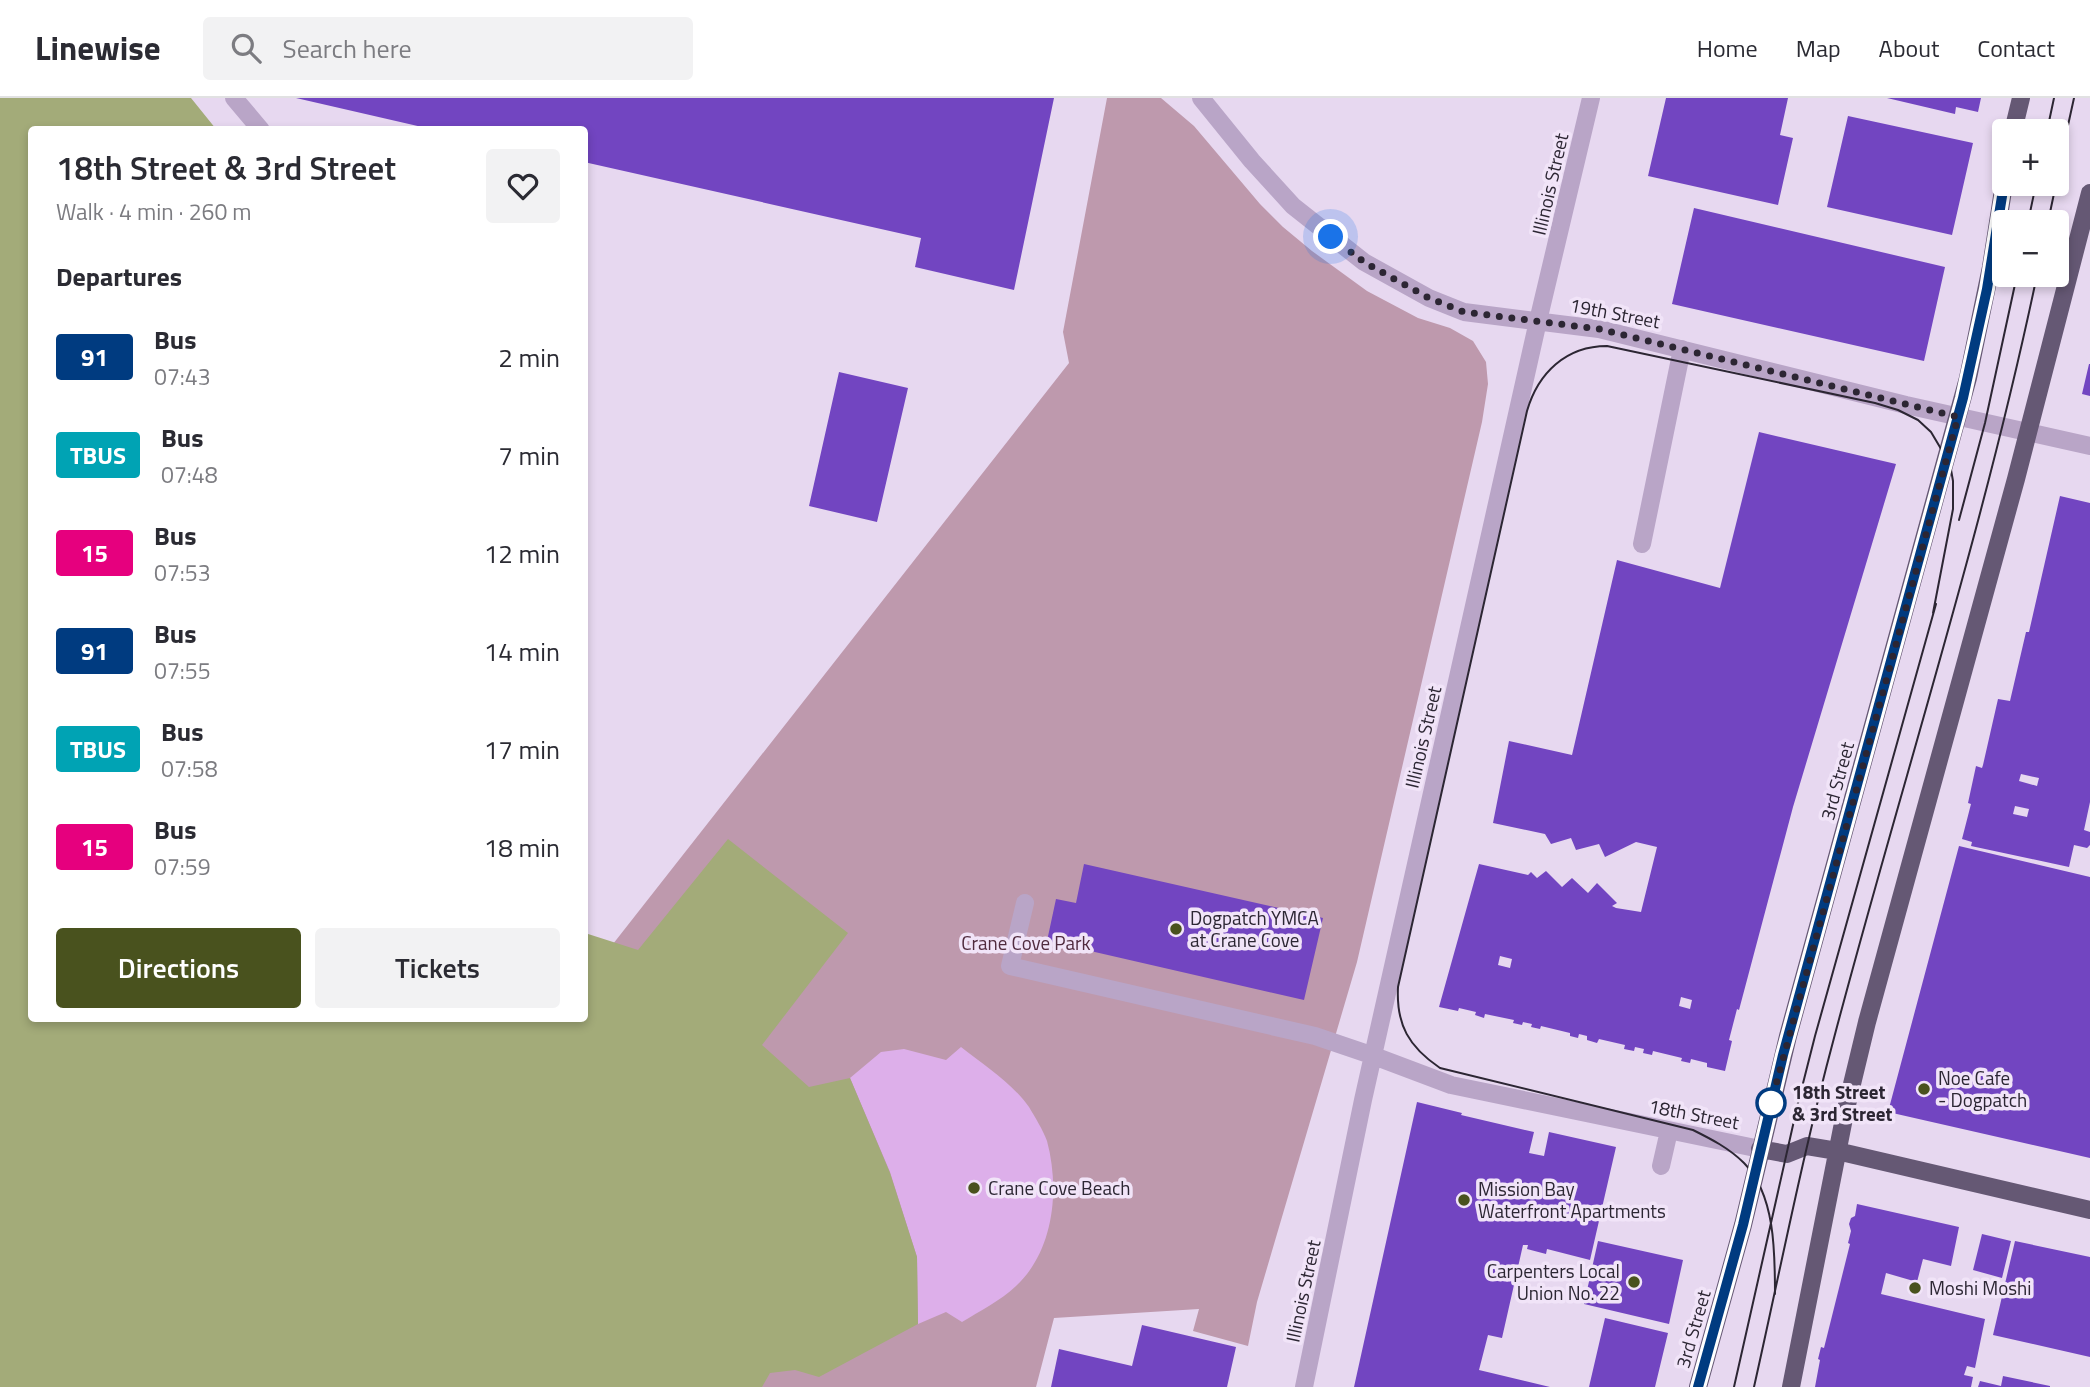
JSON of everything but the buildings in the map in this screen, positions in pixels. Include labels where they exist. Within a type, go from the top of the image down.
[{"type":"main road","points":[[2016,119],[2021,98]]},
{"type":"main road","points":[[1791,1387],[1850,1087],[2090,193]]},
{"type":"main road","name":"3rd Street","points":[[1698,1387],[1743,1225],[1791,1023],[1958,417],[1978,333],[2002,196]]},
{"type":"main road","name":"18th Street","points":[[1760,1149],[1787,1154],[1807,1146],[1837,1151],[2090,1210]]},
{"type":"street","points":[[234,98],[258,126]]},
{"type":"street","name":"19th Street","points":[[1201,98],[1293,206],[1364,262],[1429,298],[1464,312],[1599,329],[1958,417],[2090,446]]},
{"type":"street","name":"Illinois Street","points":[[1304,1387],[1363,1100],[1538,321],[1591,98]]},
{"type":"street","points":[[1642,544],[1682,349]]},
{"type":"street","name":"18th Street","points":[[1024,902],[1010,966],[1315,1036],[1451,1085],[1760,1149]]},
{"type":"street","points":[[1661,1166],[1669,1130]]},
{"type":"green space","name":"Crane Cove Park","points":[[1107,98],[1161,98],[1194,126],[1260,204],[1312,251],[1367,291],[1418,318],[1450,328],[1473,341],[1486,362],[1488,384],[1482,422],[1357,962],[1257,1302],[1248,1346],[1193,1331],[1199,1309],[1054,1318],[1036,1387],[743,1387],[602,958],[1069,363],[1063,332]]},
{"type":"sand","name":"Crane Cove Beach","points":[[961,1047],[1014,1090],[1029,1107],[1041,1128],[1051,1160],[1051,1218],[1039,1255],[1029,1272],[1010,1291],[962,1322],[946,1312],[918,1324],[917,1257],[890,1172],[850,1078],[881,1052],[904,1049],[946,1060]]},
{"type":"shaded area","points":[[0,98],[191,98],[214,126],[28,126],[28,1022],[588,1022],[588,934],[638,950],[728,839],[848,933],[762,1045],[809,1087],[850,1078],[890,1173],[917,1257],[918,1324],[819,1377],[795,1370],[770,1373],[762,1387],[0,1387]]},
{"type":"tram line","points":[[2050,119],[2054,98]]},
{"type":"tram line","points":[[2069,121],[2074,98]]},
{"type":"tram line","points":[[2031,210],[2033,196]]},
{"type":"tram line","points":[[2051,210],[2053,196]]},
{"type":"tram line","points":[[1959,520],[1985,423],[2014,287]]},
{"type":"tram line","points":[[1754,1387],[1823,1081],[1967,563],[2034,287]]},
{"type":"tram line","points":[[1775,1294],[1775,1260],[1767,1207],[1754,1176],[1732,1153],[1693,1130],[1440,1068],[1413,1043],[1399,1013],[1398,987],[1527,411],[1538,385],[1556,364],[1567,357],[1592,347],[1607,346],[1875,403],[1918,420],[1931,432],[1950,464],[1953,481],[1953,509],[1933,613]]},
{"type":"tram line","points":[[1734,1387],[1815,1036],[1936,604]]},
{"type":"bus line","name":"91","points":[[1698,1387],[1743,1225],[1783,1055],[1963,398],[1987,289],[2002,196]]},
{"type":"place","name":"Dogpatch YMCA at Crane Cove","points":[[1176,929]]},
{"type":"place","name":"Noe Cafe - Dogpatch","points":[[1924,1089]]},
{"type":"place","name":"18th Street & 3rd Street","points":[[1771,1103]]},
{"type":"place","name":"Crane Cove Beach","points":[[974,1188]]},
{"type":"place","name":"Mission Bay Waterfront Apartments","points":[[1464,1200]]},
{"type":"place","name":"Carpenters Local Union No. 22","points":[[1634,1282]]},
{"type":"place","name":"Moshi Moshi","points":[[1915,1288]]},
{"type":"route","points":[[1331,237],[1364,262],[1429,298],[1464,312],[1599,329],[1958,417],[1771,1103]]}]
